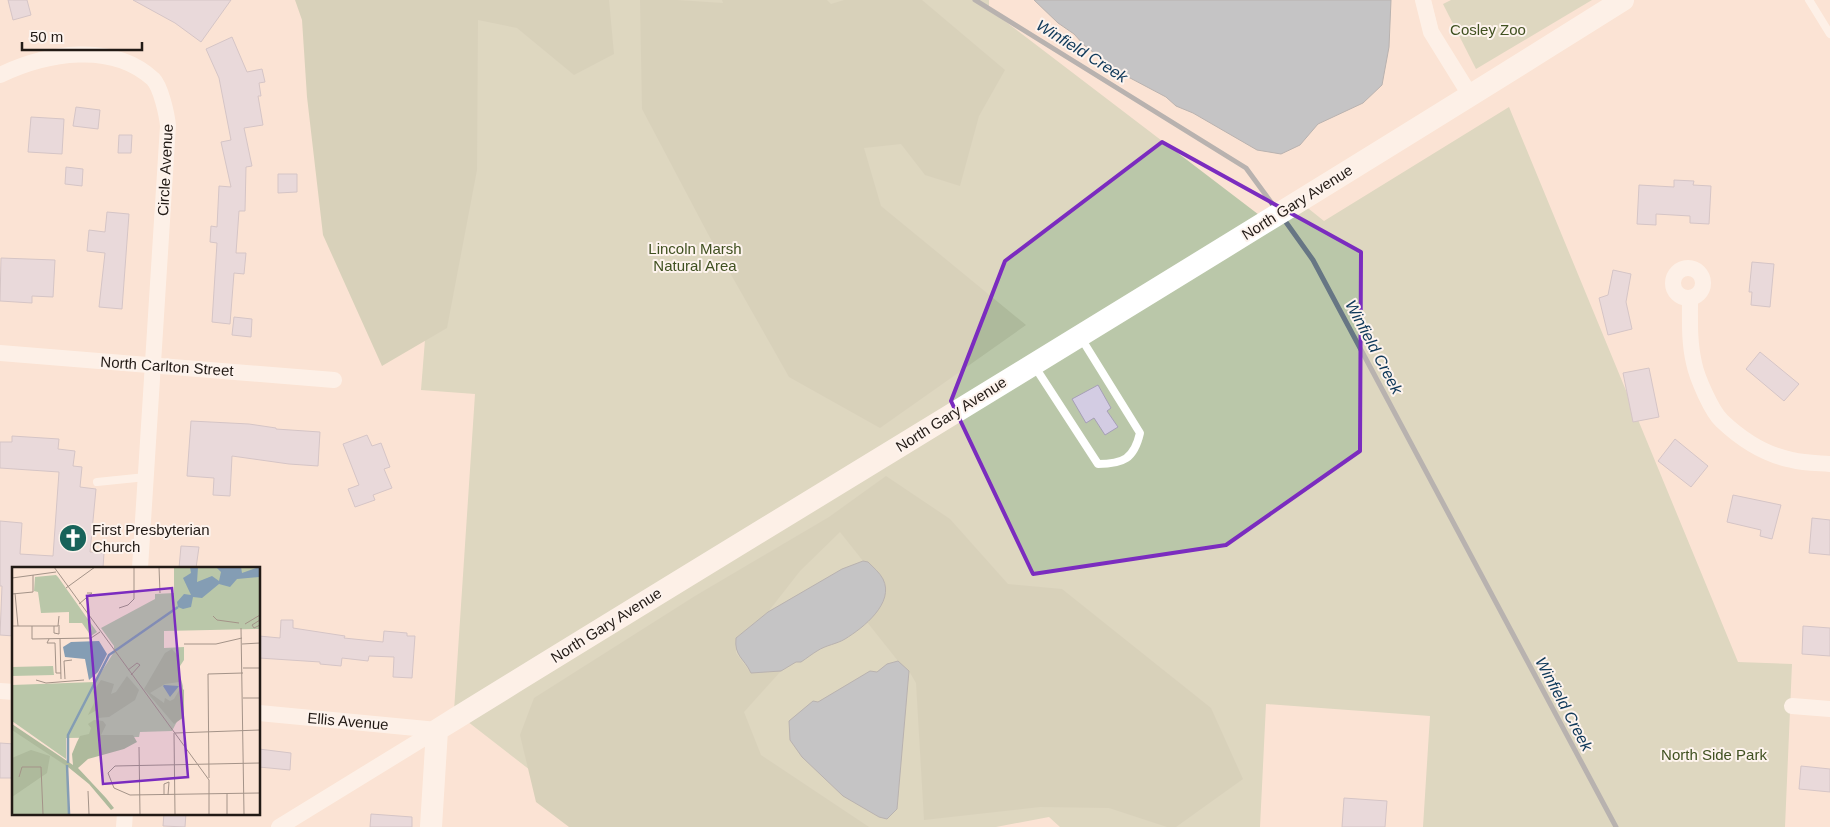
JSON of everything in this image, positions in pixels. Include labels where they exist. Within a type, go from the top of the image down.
[{"type":"street","points":[[1423,0],[1431,32],[1470,95]]},
{"type":"street","name":"North Gary Avenue","points":[[279,827],[1267,221],[1623,0]]},
{"type":"street","name":"Circle Avenue","points":[[0,75],[40,60],[80,55],[102,56],[121,60],[154,80],[167,110],[168,126],[140,567]]},
{"type":"street","points":[[1690,298],[1690,336],[1694,364],[1703,390],[1721,420],[1750,443],[1764,451],[1792,460],[1830,464]]},
{"type":"street","name":"North Carlton Street","points":[[0,353],[334,380]]},
{"type":"street","points":[[1792,706],[1830,709]]},
{"type":"street","name":"Ellis Avenue","points":[[260,713],[437,730]]},
{"type":"street","points":[[431,827],[437,730]]},
{"type":"street","points":[[124,827],[125,814]]},
{"type":"lane","points":[[1809,0],[1830,34]]},
{"type":"lane","points":[[1033,363],[1098,464],[1123,461],[1132,454],[1138,445],[1140,433],[1079,335]]},
{"type":"lane","points":[[97,482],[146,477]]},
{"type":"highlighted area","points":[[1162,142],[1361,252],[1360,451],[1226,545],[1033,574],[951,401],[1005,261]]},
{"type":"green space","points":[[295,0],[609,0],[614,54],[574,75],[517,28],[478,20],[477,170],[447,328],[382,366],[323,235],[307,97],[302,20]]},
{"type":"green space","points":[[452,0],[989,0],[989,9],[1267,221],[1299,201],[1324,221],[1509,107],[1738,662],[1792,664],[1785,827],[1423,827],[1430,716],[1266,704],[1260,827],[1060,827],[1049,817],[996,827],[646,827],[557,791],[454,711],[475,394],[421,390]]},
{"type":"green space","points":[[640,0],[723,3],[722,0],[827,0],[831,4],[844,0],[922,0],[1005,70],[979,116],[960,186],[925,175],[901,144],[864,148],[881,206],[1026,325],[880,428],[789,377],[708,234],[642,109]]},
{"type":"green space","name":"Cosley Zoo","points":[[1451,0],[1592,0],[1476,69],[1443,4]]},
{"type":"green space","points":[[886,476],[950,519],[1008,584],[1062,589],[1211,708],[1243,779],[1176,827],[1167,827],[1109,808],[1040,807],[924,820],[916,683],[909,671],[898,661],[867,622],[881,606],[869,562],[863,561],[840,532],[800,571],[768,612],[736,638],[736,653],[751,673],[781,671],[744,712],[761,755],[869,827],[569,827],[536,802],[520,735],[534,698],[695,596],[829,517]]},
{"type":"water","points":[[1034,0],[1391,0],[1389,47],[1382,85],[1363,103],[1318,124],[1300,145],[1281,154],[1257,150],[1193,113],[1176,106],[1166,97],[1115,70],[1084,45],[1074,34],[1058,23]]},
{"type":"water","points":[[863,561],[868,562],[878,572],[886,588],[881,606],[868,622],[845,639],[820,649],[801,662],[796,662],[781,671],[751,673],[738,653],[736,638],[768,612],[842,569]]},
{"type":"water","points":[[898,661],[909,671],[897,809],[887,819],[879,817],[843,796],[802,757],[790,740],[789,721],[813,701],[818,702],[870,671],[877,672],[887,664]]},
{"type":"building","points":[[8,0],[27,0],[31,15],[13,20]]},
{"type":"building","points":[[133,0],[231,0],[201,42],[175,23]]},
{"type":"building","points":[[232,37],[247,72],[262,69],[265,82],[259,83],[261,96],[258,96],[263,125],[244,128],[252,166],[246,167],[245,211],[239,211],[236,253],[246,253],[244,274],[234,273],[230,324],[212,322],[217,243],[210,242],[211,226],[217,227],[219,186],[231,187],[221,142],[231,140],[219,78],[206,49]]},
{"type":"building","points":[[76,107],[100,110],[98,129],[73,126]]},
{"type":"building","points":[[31,117],[64,119],[62,154],[28,152]]},
{"type":"building","points":[[119,135],[132,135],[131,153],[118,153]]},
{"type":"building","points":[[66,167],[83,169],[82,186],[65,184]]},
{"type":"building","points":[[278,174],[297,174],[297,192],[278,193]]},
{"type":"building","points":[[1674,180],[1694,181],[1693,185],[1711,186],[1709,224],[1690,223],[1690,216],[1656,214],[1656,225],[1637,224],[1639,185],[1674,187]]},
{"type":"building","points":[[107,212],[129,214],[122,309],[99,307],[105,253],[87,251],[89,230],[105,232]]},
{"type":"building","points":[[1,258],[55,260],[53,297],[32,296],[32,303],[0,301]]},
{"type":"building","points":[[1752,262],[1774,264],[1770,307],[1751,305],[1752,292],[1749,292]]},
{"type":"building","points":[[1613,270],[1631,274],[1626,302],[1632,329],[1608,335],[1599,298],[1608,295]]},
{"type":"building","points":[[234,317],[252,319],[251,337],[232,335]]},
{"type":"building","points":[[1760,352],[1799,384],[1784,401],[1746,369]]},
{"type":"building","points":[[1649,368],[1659,417],[1633,422],[1623,373]]},
{"type":"building","points":[[1098,385],[1111,408],[1107,411],[1118,427],[1105,435],[1094,418],[1086,423],[1072,399]]},
{"type":"building","points":[[191,421],[249,424],[276,429],[320,432],[318,466],[232,456],[230,496],[213,495],[214,478],[187,476]]},
{"type":"building","points":[[367,435],[372,446],[381,443],[390,467],[384,469],[392,488],[373,495],[375,500],[355,507],[348,489],[359,485],[343,444]]},
{"type":"building","name":"First Presbyterian Church","points":[[12,436],[59,439],[58,449],[75,451],[73,466],[82,467],[80,487],[96,489],[90,552],[104,553],[103,567],[12,567],[12,636],[0,635],[2,586],[0,586],[0,521],[22,523],[20,554],[53,556],[59,472],[0,468],[0,442],[12,442]]},
{"type":"building","points":[[1675,439],[1708,466],[1691,487],[1658,461]]},
{"type":"building","points":[[1733,495],[1781,505],[1772,539],[1760,536],[1761,530],[1727,522]]},
{"type":"building","points":[[1812,518],[1830,520],[1830,555],[1809,553]]},
{"type":"building","points":[[181,546],[199,547],[196,567],[179,567]]},
{"type":"building","points":[[281,620],[293,620],[293,628],[345,636],[344,638],[383,642],[384,631],[407,633],[407,636],[415,636],[412,678],[393,677],[394,657],[369,656],[368,661],[342,658],[341,666],[320,664],[320,662],[260,658],[260,636],[280,638]]},
{"type":"building","points":[[1803,626],[1830,628],[1830,656],[1802,654]]},
{"type":"building","points":[[0,743],[12,744],[12,778],[0,778]]},
{"type":"building","points":[[260,749],[291,753],[290,770],[260,767]]},
{"type":"building","points":[[1801,766],[1830,769],[1830,792],[1799,789]]},
{"type":"building","points":[[1344,798],[1387,801],[1385,827],[1342,827]]},
{"type":"building","points":[[164,814],[186,814],[185,827],[163,826]]},
{"type":"building","points":[[371,814],[412,817],[412,827],[370,827]]},
{"type":"waterway","name":"Winfield Creek","points":[[975,0],[1246,168],[1276,209]]},
{"type":"waterway","name":"Winfield Creek","points":[[1283,218],[1313,260],[1616,827]]},
{"type":"place","name":"First Presbyterian Church","points":[[73,538]]},
{"type":"park label","name":"Lincoln Marsh Natural Area","points":[[695,256]]},
{"type":"park label","name":"North Side Park","points":[[1714,754]]}]
